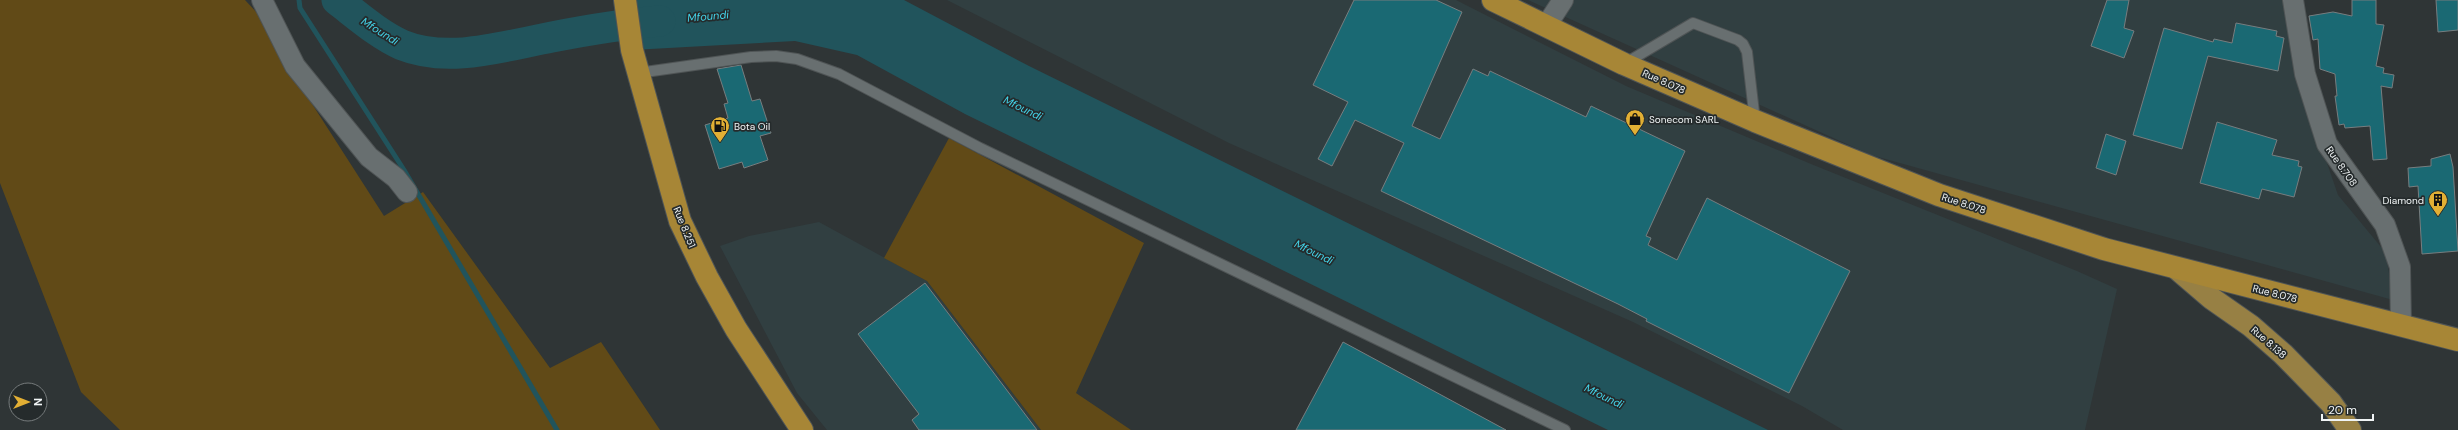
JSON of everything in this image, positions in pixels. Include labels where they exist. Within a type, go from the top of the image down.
[{"type":"highway","name":"Rue 8.251","points":[[625,0],[632,50],[680,221],[707,277],[736,329],[802,430]]},
{"type":"highway","name":"Rue 8.078","points":[[1493,0],[1624,64],[1755,121],[1939,195],[2104,249],[2458,340]]},
{"type":"main road","name":"Rue 8.138","points":[[2176,268],[2283,354],[2331,403],[2350,430]]},
{"type":"street","points":[[262,0],[295,66],[369,157],[396,178],[407,192]]},
{"type":"street","points":[[1546,26],[1563,0]]},
{"type":"street","name":"Rue 8.708","points":[[2293,0],[2305,74],[2327,144],[2385,225],[2400,267],[2401,326]]},
{"type":"lane","points":[[1624,64],[1693,23],[1738,40],[1747,52],[1755,121]]},
{"type":"lane","points":[[638,72],[751,57],[776,56],[797,59],[838,74],[980,148],[1565,430]]},
{"type":"shaded area","points":[[0,0],[245,0],[258,14],[289,68],[384,216],[423,192],[550,368],[601,342],[660,430],[120,430],[81,392],[0,183]]},
{"type":"shaded area","points":[[947,0],[1456,0],[1626,86],[1811,164],[2077,271],[2117,289],[2085,430],[1843,430],[1802,406],[1633,322],[1229,143]]},
{"type":"shaded area","points":[[1528,0],[2285,0],[2302,90],[2338,195],[2386,253],[2393,300],[1871,155]]},
{"type":"shaded area","points":[[949,138],[1144,243],[1076,393],[1131,430],[1041,430],[927,281],[884,258]]},
{"type":"shaded area","points":[[819,222],[927,281],[1041,430],[827,430],[797,393],[720,246],[749,236]]},
{"type":"water","points":[[625,0],[904,0],[1029,66],[1768,430],[1608,430],[965,114],[857,55],[795,41],[632,50]]},
{"type":"building","points":[[1354,0],[1436,0],[1462,12],[1412,126],[1440,139],[1473,69],[1488,76],[1490,71],[1586,117],[1591,106],[1685,151],[1646,236],[1651,238],[1648,245],[1677,260],[1707,198],[1850,271],[1789,393],[1646,321],[1647,319],[1618,304],[1381,191],[1404,143],[1355,120],[1332,166],[1318,159],[1348,102],[1313,85]]},
{"type":"building","points":[[2107,0],[2129,0],[2124,28],[2134,31],[2124,58],[2091,46]]},
{"type":"building","points":[[2352,0],[2376,0],[2376,24],[2384,25],[2376,66],[2384,68],[2383,73],[2394,75],[2392,88],[2381,86],[2387,159],[2373,160],[2370,126],[2345,128],[2344,124],[2339,125],[2335,96],[2337,96],[2335,74],[2320,69],[2318,39],[2313,40],[2309,16],[2333,12],[2352,16]]},
{"type":"building","points":[[2436,0],[2458,0],[2458,30],[2438,32]]},
{"type":"building","points":[[2236,23],[2277,31],[2276,36],[2284,38],[2278,71],[2208,56],[2182,149],[2133,135],[2164,28],[2213,42],[2214,39],[2232,43]]},
{"type":"building","points":[[741,65],[752,101],[760,99],[771,133],[760,136],[768,160],[744,168],[742,162],[719,169],[705,125],[728,118],[724,104],[728,103],[717,69]]},
{"type":"building","points":[[2217,122],[2277,140],[2272,155],[2299,161],[2298,166],[2302,167],[2294,197],[2262,189],[2259,199],[2200,183]]},
{"type":"building","points":[[2106,134],[2126,141],[2116,175],[2096,168]]},
{"type":"building","name":"Diamond","points":[[2450,154],[2453,167],[2458,251],[2422,254],[2418,186],[2409,187],[2408,168],[2431,166],[2431,159]]},
{"type":"building","points":[[925,283],[1037,430],[919,430],[912,420],[919,414],[858,334]]},
{"type":"building","points":[[1343,342],[1506,430],[1296,430]]},
{"type":"waterway","points":[[299,0],[300,8],[404,170],[557,430]]},
{"type":"waterway","name":"Mfoundi","points":[[337,0],[393,41],[420,50],[439,53],[477,52],[592,30],[660,21]]},
{"type":"place","name":"Sonecom SARL","points":[[1635,136]]},
{"type":"place","name":"Bota Oil","points":[[720,143]]},
{"type":"place","name":"Diamond","points":[[2438,217]]}]
